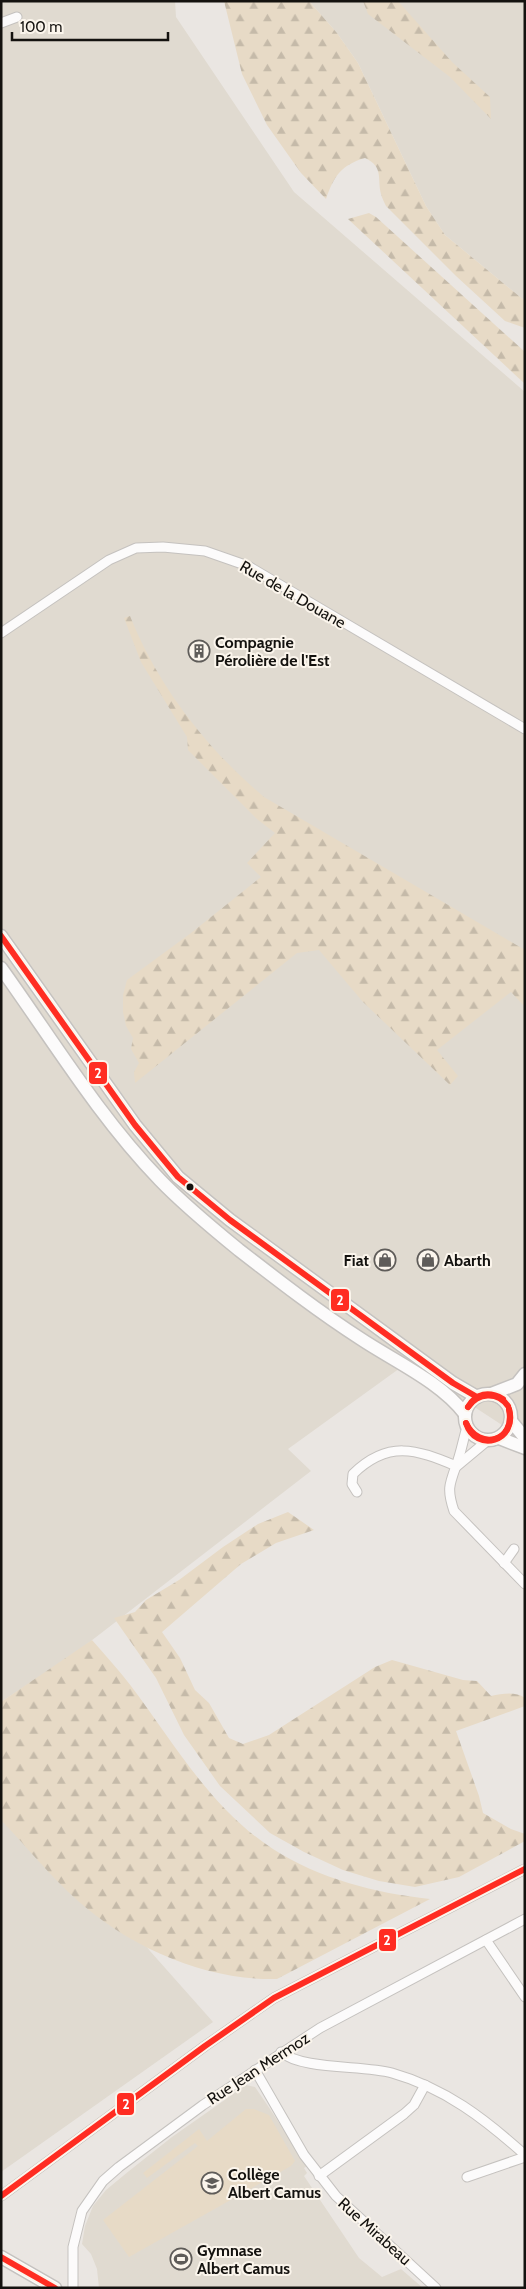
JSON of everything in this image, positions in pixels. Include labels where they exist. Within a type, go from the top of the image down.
[{"type":"main road","points":[[1,936],[135,1125],[178,1176],[230,1220],[313,1282],[452,1384],[477,1397]]},
{"type":"main road","points":[[1,968],[122,1135],[159,1179],[186,1206],[240,1250],[320,1310],[423,1378],[454,1402],[475,1437],[525,1448]]},
{"type":"main road","points":[[466,1421],[471,1402],[477,1397],[491,1394],[521,1379]]},
{"type":"main road","points":[[493,1440],[507,1431],[521,1379]]},
{"type":"main road","points":[[491,1394],[505,1401],[511,1417],[525,1438]]},
{"type":"main road","points":[[1,2257],[55,2288]]},
{"type":"street","points":[[1,23],[17,17]]},
{"type":"street","name":"Rue de la Douane","points":[[1,633],[109,560],[125,552],[153,547],[205,551],[248,566],[525,729]]},
{"type":"street","points":[[466,1421],[449,1488],[454,1511],[525,1584]]},
{"type":"street","points":[[456,1466],[493,1440]]},
{"type":"street","points":[[358,1492],[352,1484],[353,1474],[373,1457],[396,1450],[420,1452],[456,1466]]},
{"type":"street","points":[[504,1563],[514,1549]]},
{"type":"street","points":[[1,2196],[204,2046],[274,1998],[525,1869]]},
{"type":"street","name":"Rue Jean Mermoz","points":[[73,2288],[73,2247],[78,2224],[87,2202],[103,2181],[202,2105],[281,2052],[375,1998],[525,1919]]},
{"type":"street","points":[[486,1940],[525,1996]]},
{"type":"street","points":[[281,2052],[295,2060],[391,2073],[425,2085],[457,2100],[492,2124],[525,2156],[467,2177]]},
{"type":"street","name":"Rue Mirabeau","points":[[255,2070],[319,2176],[358,2219],[419,2270],[436,2288]]},
{"type":"street","points":[[319,2176],[404,2114],[414,2105],[425,2085]]},
{"type":"shaded area","points":[[1,1],[175,1],[176,17],[294,192],[525,392],[525,1440],[407,1363],[288,1449],[311,1471],[78,1651],[1,1702]]},
{"type":"shaded area","points":[[309,1],[525,1],[525,301],[445,235],[426,206],[358,63],[337,33]]},
{"type":"shaded area","points":[[1,1766],[150,1951],[213,2022],[1,2172]]},
{"type":"shaded area","name":"Collège Albert Camus","points":[[246,2085],[255,2087],[270,2109],[307,2166],[304,2168],[307,2173],[304,2176],[359,2258],[382,2277],[401,2269],[423,2288],[99,2288],[97,2269],[91,2254],[82,2244],[85,2226],[93,2206],[106,2190],[129,2171],[172,2137]]},
{"type":"green space","points":[[224,1],[309,1],[337,33],[358,63],[426,206],[445,235],[525,301],[525,328],[505,321],[456,276],[386,206],[381,194],[379,173],[371,161],[365,158],[344,168],[332,184],[326,199],[301,173],[267,125],[242,74]]},
{"type":"green space","points":[[363,1],[398,1],[452,62],[490,97],[491,119],[450,77],[368,14]]},
{"type":"green space","points":[[369,213],[376,217],[525,352],[525,384],[348,219]]},
{"type":"green space","points":[[130,616],[141,642],[169,691],[203,737],[264,797],[525,950],[525,1007],[511,992],[437,1050],[458,1076],[450,1085],[363,1002],[319,950],[297,953],[135,1083],[134,1072],[139,1063],[131,1049],[133,1038],[126,1026],[123,1012],[123,995],[127,980],[191,933],[261,877],[247,863],[275,833],[257,819],[188,750],[187,737],[141,662],[124,618]]},
{"type":"green space","points":[[288,1512],[314,1530],[276,1543],[241,1564],[162,1632],[180,1658],[195,1690],[209,1703],[229,1738],[243,1744],[269,1735],[375,1667],[392,1660],[463,1680],[477,1681],[491,1696],[517,1694],[525,1698],[525,1706],[456,1731],[479,1796],[483,1813],[511,1829],[525,1834],[525,1841],[459,1877],[415,1887],[379,1881],[343,1870],[304,1852],[270,1833],[220,1786],[184,1735],[156,1678],[114,1618],[135,1612],[146,1600],[179,1580],[258,1524]]},
{"type":"green space","points":[[92,1640],[126,1680],[212,1795],[251,1833],[291,1860],[310,1869],[348,1883],[389,1893],[430,1899],[277,1979],[223,1974],[170,1958],[144,1946],[98,1917],[57,1881],[1,1820],[1,1702]]},
{"type":"green space","points":[[246,2109],[254,2109],[269,2115],[295,2161],[291,2166],[129,2257],[103,2220],[198,2146],[195,2143],[147,2178],[143,2173],[199,2129],[207,2141]]},
{"type":"transit line","name":"2","points":[[1,936],[135,1125],[178,1177],[230,1220],[453,1383],[477,1397]]},
{"type":"transit line","name":"2","points":[[468,1407],[471,1402],[483,1395],[488,1394],[503,1399]]},
{"type":"transit line","name":"2","points":[[468,1407],[477,1399],[488,1396],[499,1398],[508,1406]]},
{"type":"transit line","name":"2","points":[[466,1423],[472,1432],[479,1437],[487,1440],[495,1439],[507,1429],[510,1420],[509,1409]]},
{"type":"transit line","name":"2","points":[[466,1423],[471,1433],[478,1438],[486,1441],[495,1440],[502,1436],[507,1429],[510,1420],[509,1409]]},
{"type":"transit line","name":"2","points":[[1,2196],[205,2046],[274,1998],[525,1869]]},
{"type":"transit line","name":"2","points":[[1,2257],[55,2288]]},
{"type":"place","name":"Compagnie Pérolière de l'Est","points":[[199,651]]},
{"type":"place","name":"Fiat","points":[[385,1260]]},
{"type":"place","name":"Abarth","points":[[428,1260]]},
{"type":"place","name":"Collège Albert Camus","points":[[212,2183]]},
{"type":"place","name":"Gymnase Albert Camus","points":[[181,2259]]}]
